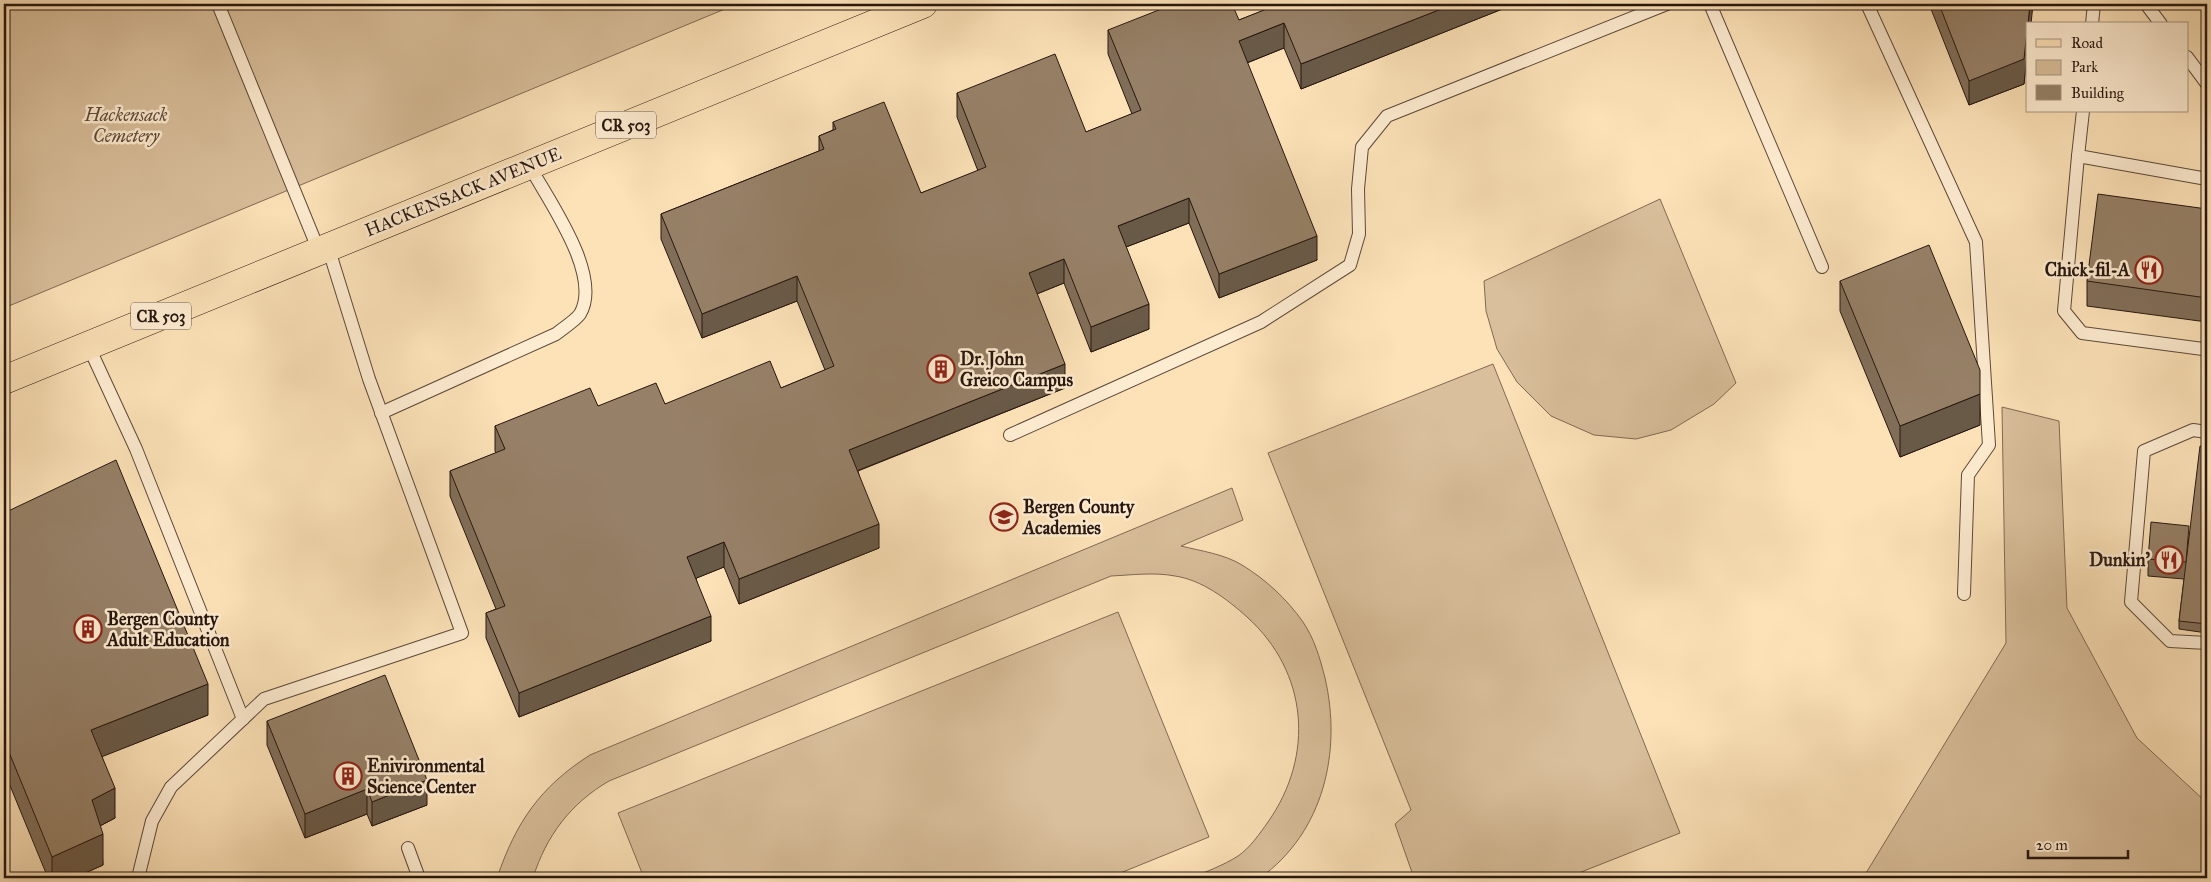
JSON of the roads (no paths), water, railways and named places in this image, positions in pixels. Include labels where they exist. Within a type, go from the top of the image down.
[{"type":"main road","name":"HACKENSACK AVENUE","points":[[4,380],[923,4]]},
{"type":"lane","points":[[138,878],[152,821],[171,786],[264,699],[462,633],[381,413],[324,249],[218,4]]},
{"type":"lane","points":[[1010,435],[1261,322],[1350,265],[1359,234],[1358,189],[1362,147],[1387,116],[1667,4]]},
{"type":"lane","points":[[1710,4],[1822,267]]},
{"type":"lane","points":[[1867,4],[1976,242],[1989,446],[1968,475],[1964,594]]},
{"type":"lane","points":[[2092,22],[2094,4]]},
{"type":"lane","points":[[2146,4],[2160,22]]},
{"type":"lane","points":[[2188,59],[2207,84]]},
{"type":"lane","points":[[2083,112],[2064,311],[2082,333],[2203,349],[2207,345]]},
{"type":"lane","points":[[2078,156],[2207,179]]},
{"type":"lane","points":[[381,413],[556,334],[579,314],[587,289],[584,272],[576,249],[529,165]]},
{"type":"lane","points":[[88,346],[136,449],[244,719]]},
{"type":"lane","points":[[2207,432],[2192,430],[2144,452],[2131,602],[2170,642],[2207,643]]},
{"type":"lane","points":[[408,848],[419,878]]},
{"type":"place","name":"Chick-fil-A","points":[[2149,270]]},
{"type":"place","name":"Dr. John Greico Campus","points":[[941,369]]},
{"type":"place","name":"Bergen County Academies","points":[[1004,517]]},
{"type":"place","name":"Dunkin'","points":[[2169,560]]},
{"type":"place","name":"Bergen County Adult Education","points":[[88,629]]},
{"type":"place","name":"Enivironmental Science Center","points":[[348,776]]},
{"type":"park label","name":"Hackensack Cemetery","points":[[126,125]]}]
